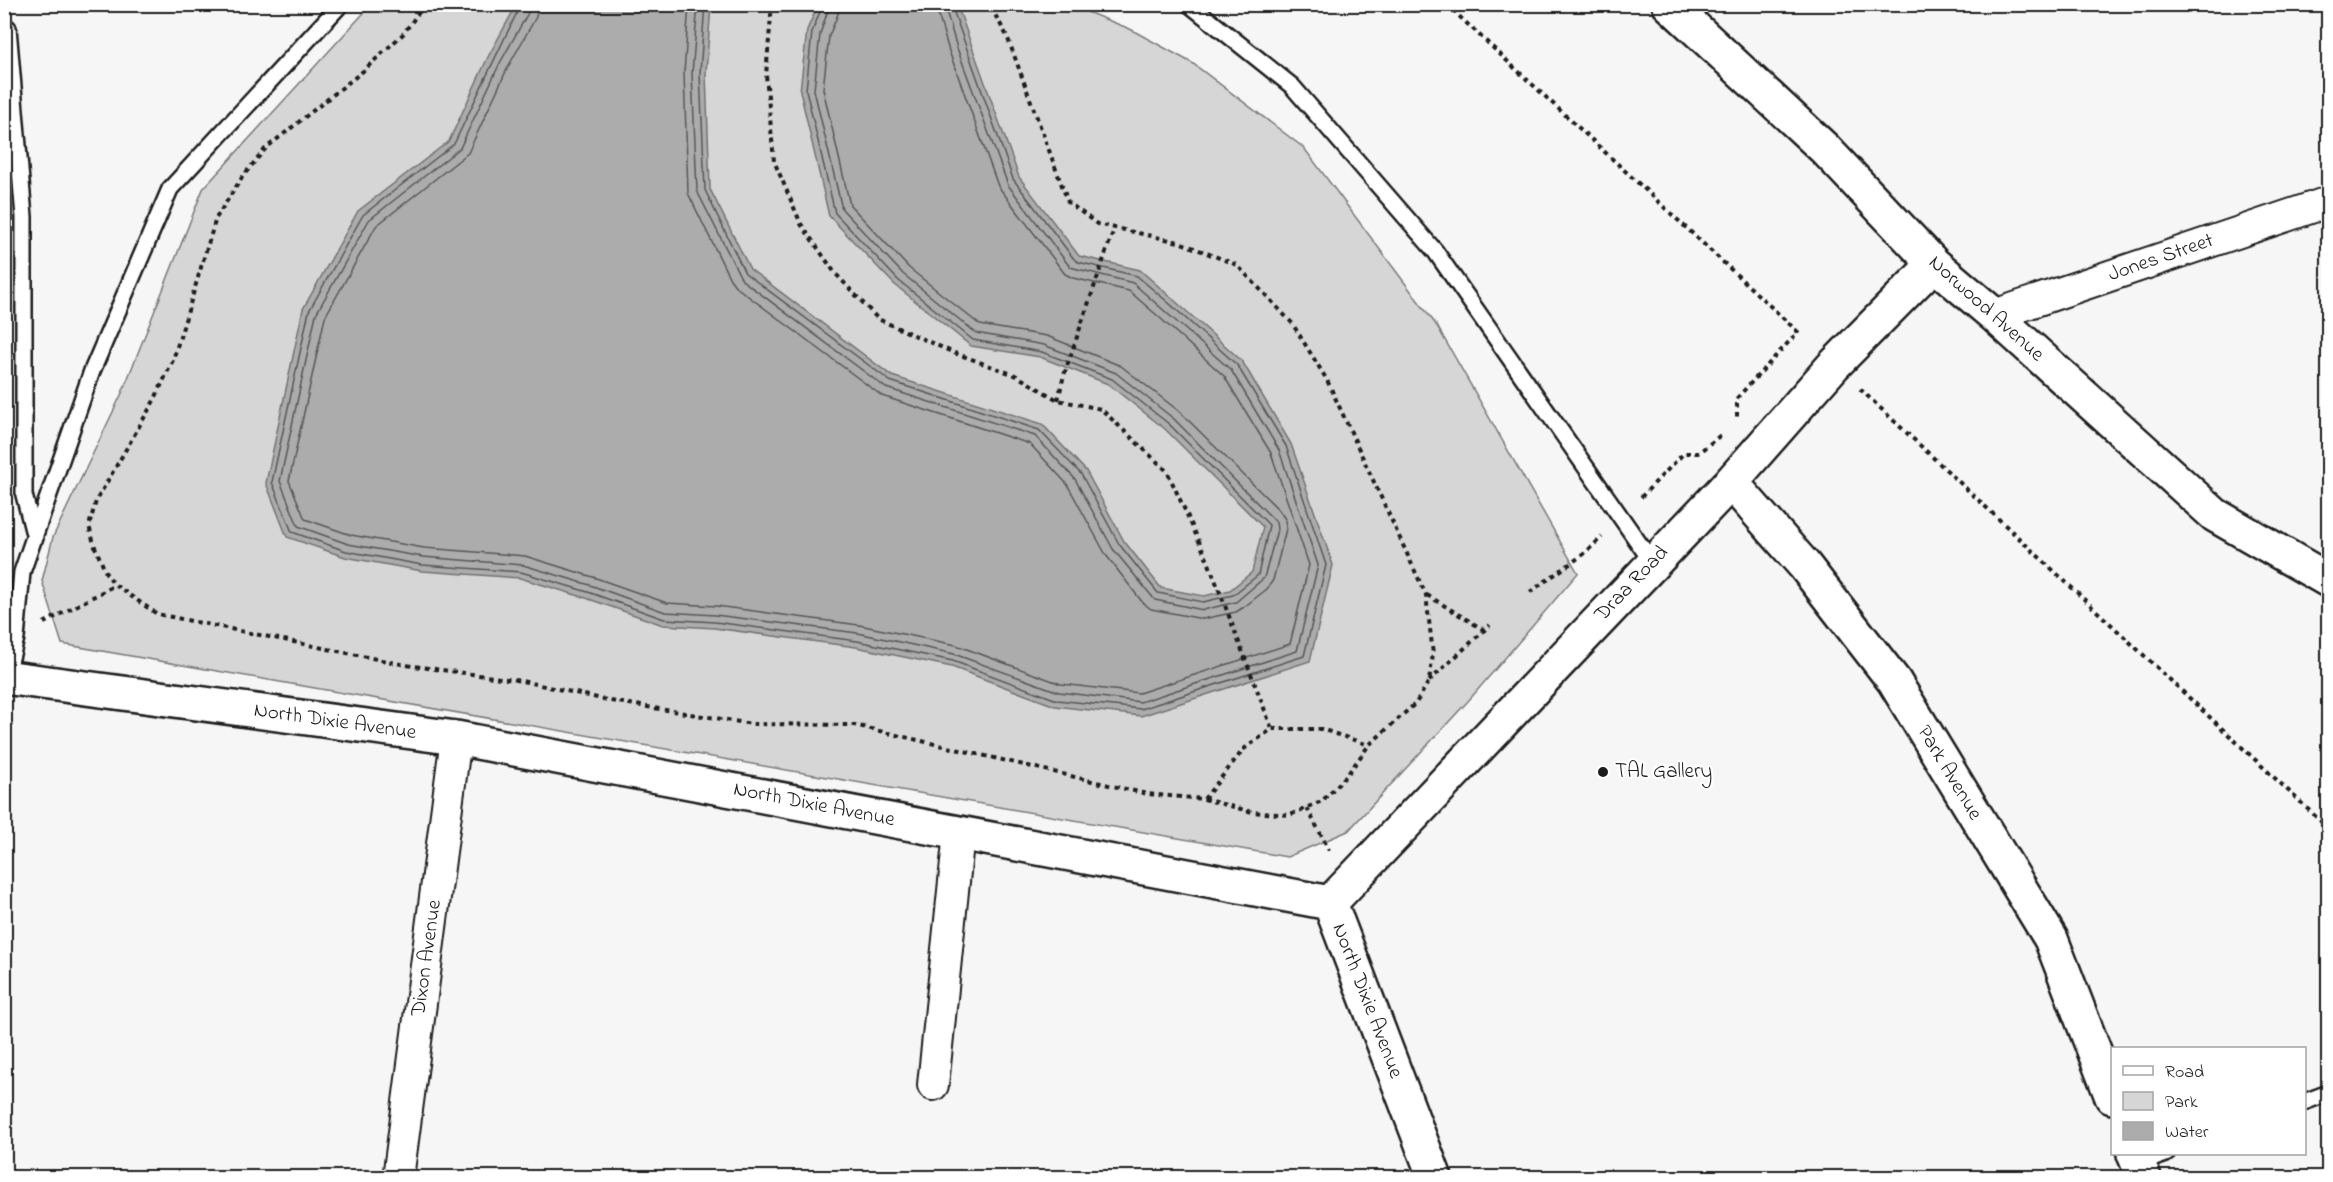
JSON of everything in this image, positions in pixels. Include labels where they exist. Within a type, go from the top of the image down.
[{"type":"street","name":"Norwood Avenue","points":[[1669,4],[1825,149],[1934,264],[1994,315],[2215,515],[2328,580]]},
{"type":"street","name":"Jones Street","points":[[1994,315],[2328,201]]},
{"type":"street","name":"Draa Road","points":[[1330,903],[1652,562],[1731,482],[1833,366],[1934,264]]},
{"type":"street","name":"Park Avenue","points":[[1731,482],[1804,565],[1894,681],[2052,939],[2111,1094]]},
{"type":"street","name":"North Dixie Avenue","points":[[5,677],[456,738],[1330,903],[1435,1178]]},
{"type":"street","name":"Dixon Avenue","points":[[398,1178],[456,738]]},
{"type":"street","points":[[933,1084],[959,833]]},
{"type":"lane","points":[[5,677],[16,638],[22,572],[92,371],[170,189],[341,4]]},
{"type":"lane","points":[[1189,4],[1292,86],[1435,251],[1652,562]]},
{"type":"lane","points":[[8,28],[24,217],[24,495],[34,538]]},
{"type":"lane","points":[[2306,1101],[2328,1093]]},
{"type":"path","points":[[424,4],[403,34],[363,71],[266,148],[243,176],[216,218],[173,360],[155,399],[96,501],[89,526],[94,548],[115,585],[157,614],[406,665],[522,681],[611,701],[752,724],[854,725],[1147,794],[1204,799],[1252,812],[1290,815],[1322,801],[1347,775],[1369,745],[1416,702],[1429,681],[1490,626]]},
{"type":"path","points":[[772,4],[766,75],[774,161],[801,224],[835,273],[878,319],[952,352],[1015,375],[1058,400],[1101,409],[1167,471],[1208,561],[1272,729]]},
{"type":"path","points":[[989,4],[1007,36],[1068,202],[1097,224],[1179,242],[1237,265],[1292,324],[1327,380],[1426,595],[1433,654],[1429,681]]},
{"type":"path","points":[[1446,4],[1798,332],[1737,398],[1737,422]]},
{"type":"path","points":[[1058,400],[1064,375],[1114,229]]},
{"type":"path","points":[[1854,384],[2328,828]]},
{"type":"path","points":[[1530,592],[1584,554],[1684,453],[1698,453],[1729,428]]},
{"type":"path","points":[[16,638],[115,585]]},
{"type":"path","points":[[1426,595],[1484,630]]},
{"type":"path","points":[[1204,799],[1244,749],[1272,729],[1321,729],[1369,745]]},
{"type":"path","points":[[1307,808],[1329,850]]},
{"type":"green space","points":[[372,4],[1067,4],[1130,29],[1192,63],[1304,148],[1437,326],[1578,573],[1469,700],[1348,831],[1287,857],[62,644],[42,581],[53,537],[122,393],[203,189]]},
{"type":"water","points":[[517,4],[711,5],[706,73],[710,189],[750,269],[892,376],[1042,424],[1086,471],[1124,541],[1161,588],[1204,596],[1230,590],[1252,572],[1263,527],[1165,429],[1108,384],[1040,357],[971,346],[894,284],[829,216],[800,91],[807,30],[818,5],[957,5],[1019,177],[1079,256],[1140,270],[1174,300],[1242,361],[1291,444],[1333,565],[1310,661],[1141,716],[1055,706],[952,667],[856,647],[714,628],[663,625],[520,578],[422,571],[345,557],[287,537],[266,483],[303,309],[358,211],[449,141],[488,57]]},
{"type":"place","name":"TAL Gallery","points":[[1603,772]]}]
